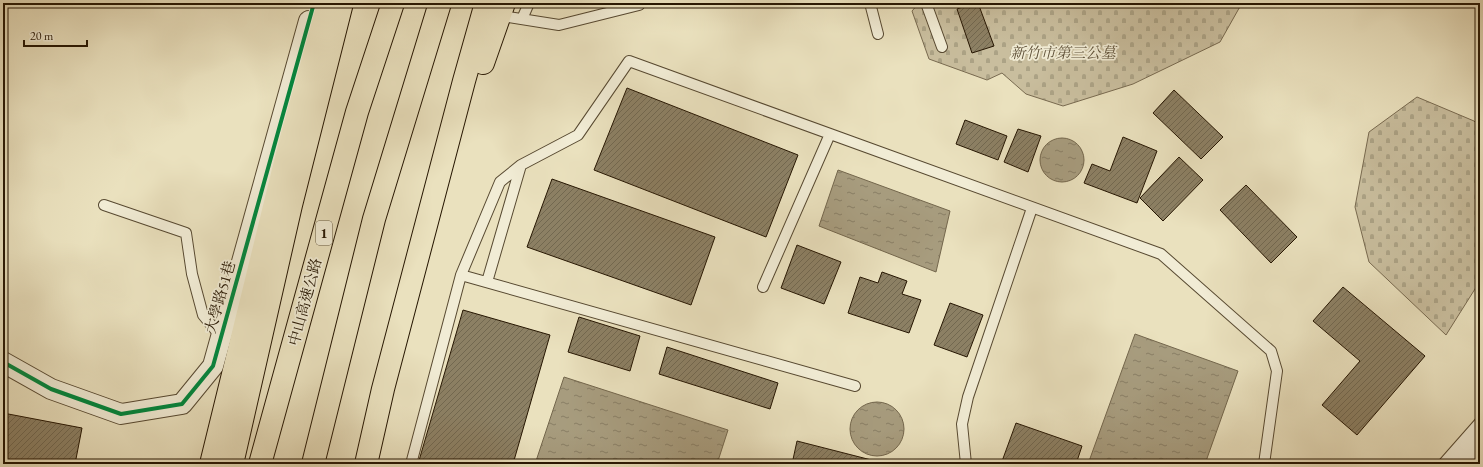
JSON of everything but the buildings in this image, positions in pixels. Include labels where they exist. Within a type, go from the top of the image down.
[{"type":"highway","points":[[211,464],[324,3]]},
{"type":"highway","points":[[232,464],[291,205],[342,3]]},
{"type":"highway","name":"中山高速公路","points":[[260,464],[357,112],[393,3]]},
{"type":"highway","points":[[313,464],[374,219],[440,3]]},
{"type":"highway","points":[[366,464],[383,388],[486,3]]},
{"type":"highway","points":[[424,234],[506,10]]},
{"type":"highway","points":[[329,464],[343,342]]},
{"type":"street","name":"大學路51巷","points":[[3,362],[51,388],[121,414],[182,404],[213,366],[314,3]]},
{"type":"street","points":[[1460,464],[1480,442]]},
{"type":"street","points":[[1470,464],[1480,458]]},
{"type":"lane","points":[[522,19],[529,3]]},
{"type":"lane","points":[[870,3],[878,34]]},
{"type":"lane","points":[[926,3],[942,46]]},
{"type":"lane","points":[[506,10],[522,19],[559,25],[641,4]]},
{"type":"lane","points":[[411,464],[461,275],[500,182],[521,165],[578,136],[629,61],[1161,254],[1271,351],[1278,371],[1264,464]]},
{"type":"lane","points":[[763,287],[830,134]]},
{"type":"lane","points":[[487,282],[521,165]]},
{"type":"lane","points":[[104,205],[186,233],[192,274],[203,315],[222,338]]},
{"type":"lane","points":[[966,464],[962,424],[968,397],[1032,208]]},
{"type":"lane","points":[[461,275],[855,386]]},
{"type":"lane","points":[[1442,464],[1480,422]]},
{"type":"green space","name":"新竹市第三公墓","points":[[919,3],[1242,3],[1220,42],[1133,84],[1063,106],[1026,94],[1002,73],[987,80],[929,59],[912,11]]},
{"type":"green space","points":[[1417,97],[1474,121],[1480,127],[1480,281],[1446,335],[1369,262],[1355,207],[1369,132]]},
{"type":"water","points":[[1062,138],[1074,142],[1080,148],[1084,160],[1080,172],[1074,178],[1062,182],[1050,178],[1044,172],[1040,160],[1044,148],[1050,142]]},
{"type":"water","points":[[838,170],[950,211],[936,272],[819,226]]},
{"type":"water","points":[[1135,334],[1238,371],[1205,464],[1088,464]]},
{"type":"water","points":[[564,377],[728,430],[717,464],[535,464]]},
{"type":"water","points":[[872,402],[882,402],[896,410],[902,419],[904,429],[902,439],[896,448],[882,456],[872,456],[862,451],[855,444],[850,434],[850,424],[855,414],[862,407]]},
{"type":"cycle path","points":[[3,362],[51,389],[121,414],[182,404],[213,366],[314,3]]}]
